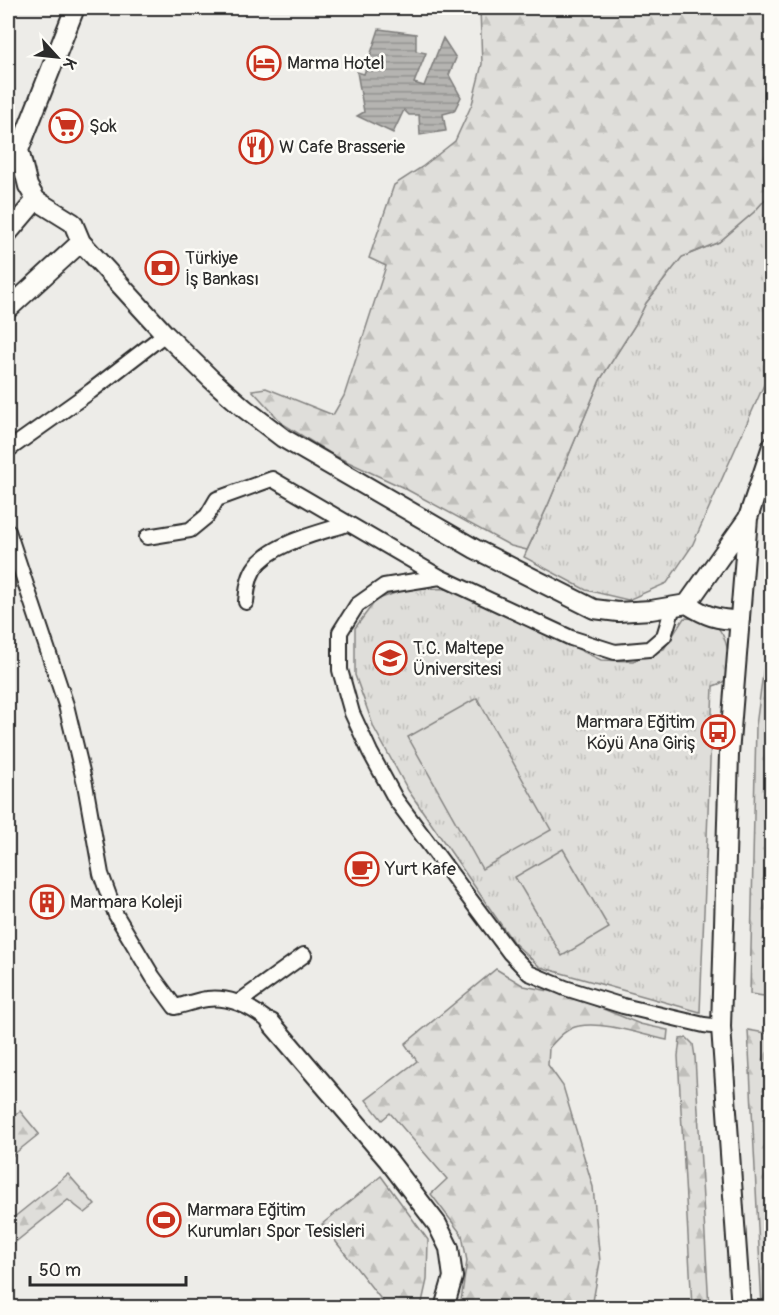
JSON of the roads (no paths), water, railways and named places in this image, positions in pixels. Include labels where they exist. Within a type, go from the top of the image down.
[{"type":"street","points":[[75,8],[19,150],[28,186],[36,200],[73,223],[81,242],[165,333],[245,409],[283,438],[475,549],[594,609],[618,612],[680,606],[721,620],[740,620]]},
{"type":"street","points":[[8,232],[36,200]]},
{"type":"street","points":[[8,309],[81,242]]},
{"type":"street","points":[[8,450],[91,391],[165,333]]},
{"type":"street","points":[[741,1308],[721,1027],[729,754],[748,519],[771,446]]},
{"type":"street","points":[[147,537],[190,530],[207,516],[217,498],[272,479],[440,577],[571,638],[615,652],[649,650],[664,636],[680,606],[748,519]]},
{"type":"street","points":[[246,602],[248,584],[254,569],[268,554],[295,541],[347,524]]},
{"type":"street","points":[[8,531],[66,705],[85,784],[100,874],[116,915],[153,977],[175,1007],[208,999],[239,1002],[257,1012],[271,1023],[388,1160],[438,1224],[449,1248],[453,1277],[444,1308]]},
{"type":"street","points":[[440,577],[384,586],[357,606],[340,632],[340,670],[352,712],[396,800],[510,953],[529,973],[565,988],[623,1006],[721,1027]]},
{"type":"street","points":[[239,1002],[304,955]]},
{"type":"place","name":"Marma Hotel","points":[[264,63]]},
{"type":"place","name":"Şok","points":[[66,126]]},
{"type":"place","name":"W Cafe Brasserie","points":[[256,147]]},
{"type":"place","name":"Türkiye İş Bankası","points":[[162,268]]},
{"type":"place","name":"T.C. Maltepe Üniversitesi","points":[[390,658]]},
{"type":"place","name":"Marmara Eğitim Köyü Ana Giriş","points":[[718,732]]},
{"type":"place","name":"Yurt Kafe","points":[[362,869]]},
{"type":"place","name":"Marmara Koleji","points":[[47,902]]},
{"type":"place","name":"Marmara Eğitim Kurumları Spor Tesisleri","points":[[164,1220]]}]
